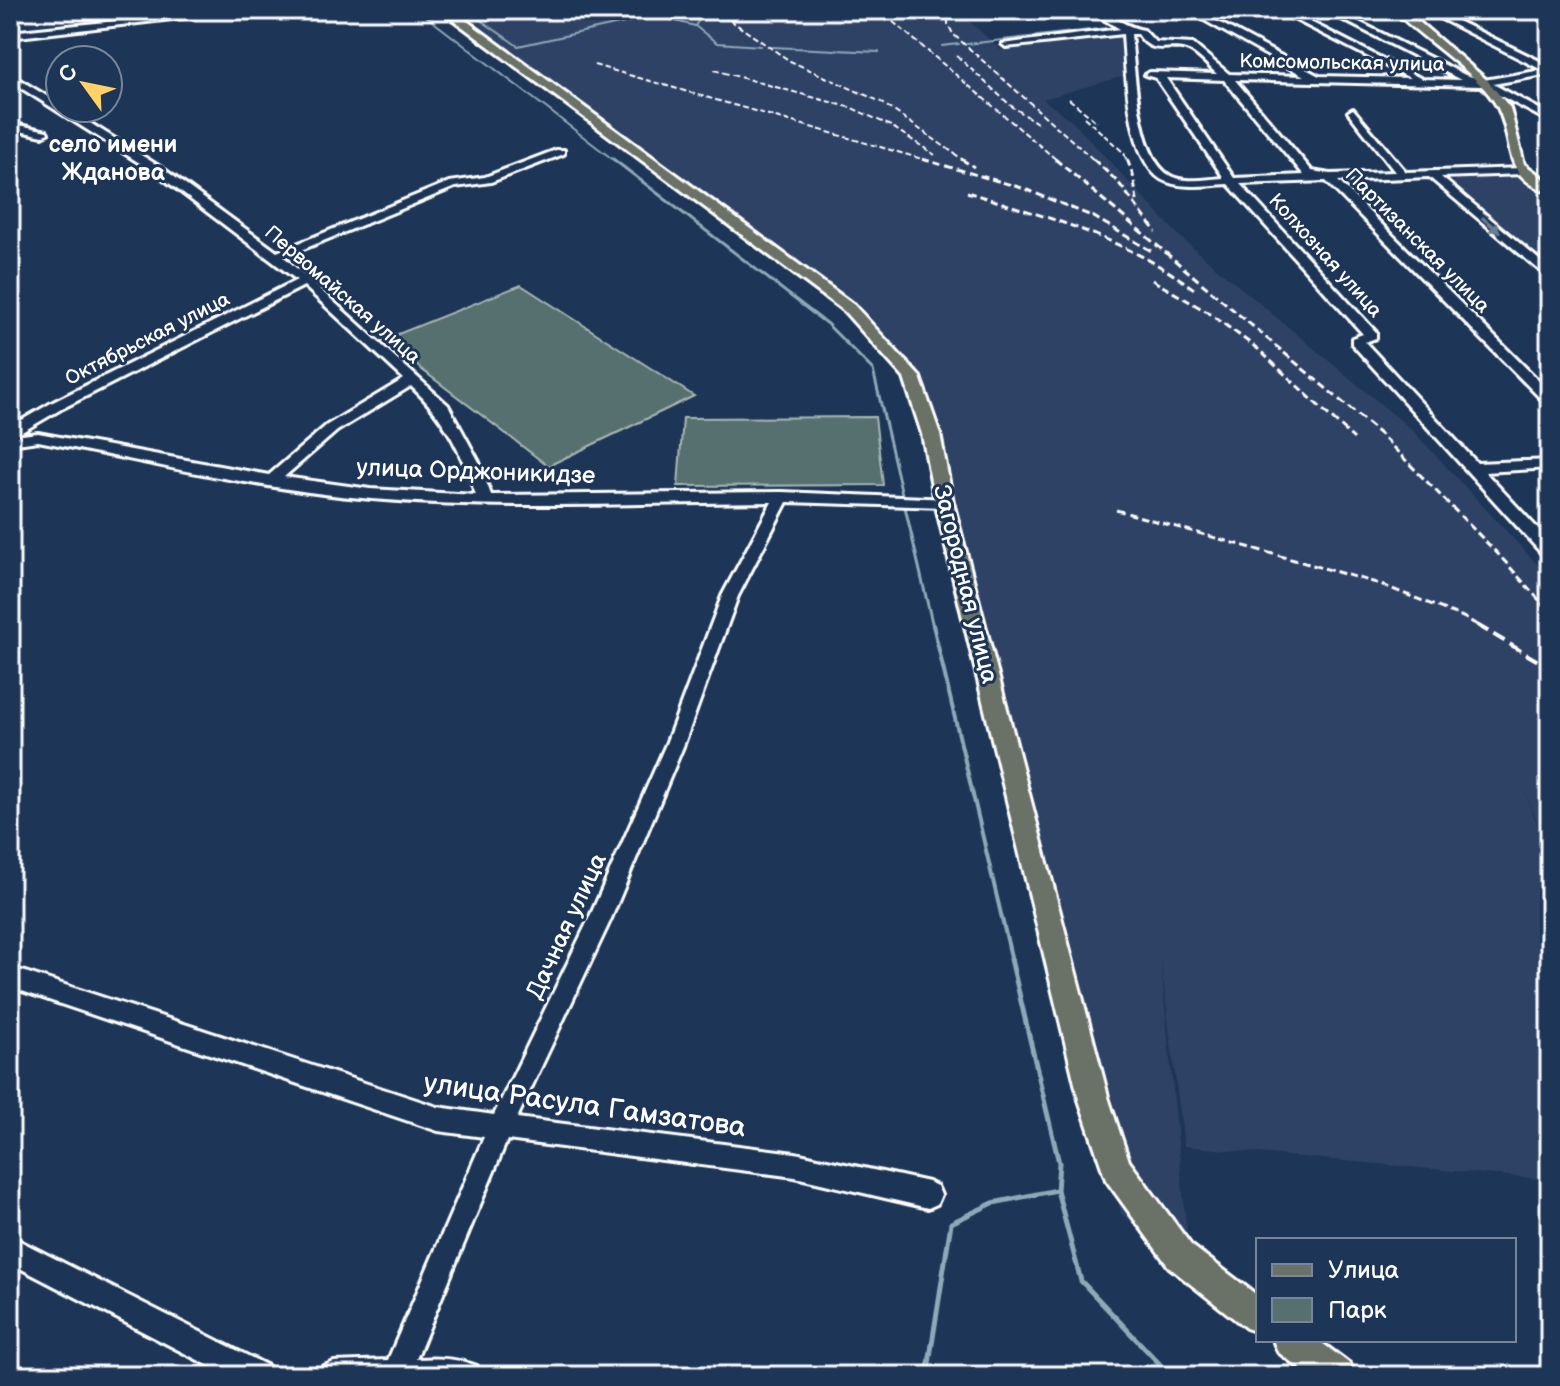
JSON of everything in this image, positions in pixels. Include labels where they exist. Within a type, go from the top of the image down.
[{"type":"main road","name":"Загородная улица","points":[[445,10],[849,308],[912,377],[931,434],[944,502],[1094,1100],[1117,1169],[1180,1256],[1256,1314]]},
{"type":"main road","points":[[1399,10],[1484,83],[1504,108],[1512,146],[1523,171],[1550,189]]},
{"type":"main road","points":[[1293,1342],[1338,1376]]},
{"type":"street","points":[[10,35],[245,10]]},
{"type":"street","name":"Партизанская улица","points":[[1092,10],[1125,31],[1141,32],[1148,43],[1163,47],[1190,46],[1228,78],[1308,173],[1328,177],[1550,400]]},
{"type":"street","points":[[1190,10],[1320,81]]},
{"type":"street","points":[[1280,10],[1424,82]]},
{"type":"street","points":[[1328,10],[1462,77],[1484,83],[1550,119]]},
{"type":"street","points":[[1428,10],[1550,70]]},
{"type":"street","points":[[1516,10],[1550,10]]},
{"type":"street","points":[[1006,44],[1125,31],[1145,149],[1150,164],[1165,177],[1183,181],[1231,181],[1523,171]]},
{"type":"street","name":"Комсомольская улица","points":[[1132,75],[1484,83],[1550,70]]},
{"type":"street","name":"Колхозная улица","points":[[1159,75],[1231,181],[1371,335],[1357,341],[1550,552]]},
{"type":"street","name":"Первомайская улица","points":[[10,77],[161,172],[277,256],[443,408],[472,462],[485,500]]},
{"type":"street","points":[[10,91],[25,87]]},
{"type":"street","points":[[1353,112],[1404,176]]},
{"type":"street","points":[[10,126],[43,133]]},
{"type":"street","points":[[277,256],[453,184],[487,180],[560,152]]},
{"type":"street","points":[[1433,176],[1550,275]]},
{"type":"street","name":"Октябрьская улица","points":[[10,433],[58,405],[304,281]]},
{"type":"street","points":[[273,479],[332,428],[413,379]]},
{"type":"street","name":"улица Орджоникидзе","points":[[10,441],[38,437],[239,475],[370,494],[485,500],[782,497],[944,502]]},
{"type":"street","points":[[1473,468],[1550,464]]},
{"type":"street","name":"Дачная улица","points":[[396,1374],[501,1126],[599,921],[675,744],[730,596],[782,497]]},
{"type":"street","name":"улица Расула Гамзатова","points":[[10,977],[438,1119],[795,1165],[928,1195]]},
{"type":"street","points":[[10,1249],[258,1376]]},
{"type":"street","points":[[334,1376],[448,1371],[467,1376]]},
{"type":"shaded area","points":[[444,10],[957,10],[1001,50],[1123,36],[1131,74],[1043,99],[1073,122],[1181,238],[1412,430],[1550,578],[1550,851],[1523,788],[1550,856],[1550,1180],[1184,1146],[1160,955],[1190,1267],[1121,1214],[925,379],[863,309],[751,233]]},
{"type":"shaded area","points":[[1526,176],[1550,192],[1550,262],[1543,263],[1453,182],[1457,179]]},
{"type":"green space","points":[[521,285],[694,396],[548,466],[383,340]]},
{"type":"green space","points":[[875,417],[883,485],[678,486],[683,418]]},
{"type":"waterway","points":[[418,10],[615,161]]},
{"type":"waterway","points":[[466,10],[518,46],[656,16],[695,26]]},
{"type":"waterway","points":[[692,10],[699,20],[695,26]]},
{"type":"waterway","points":[[1103,10],[1131,26],[1127,27]]},
{"type":"waterway","points":[[695,26],[717,43],[761,46]]},
{"type":"waterway","points":[[967,44],[1116,27]]},
{"type":"waterway","points":[[1473,28],[1550,65]]},
{"type":"waterway","points":[[1136,34],[1154,47],[1176,50]]},
{"type":"waterway","points":[[942,46],[959,44]]},
{"type":"waterway","points":[[772,47],[879,52]]},
{"type":"waterway","points":[[613,159],[827,324],[873,370],[933,627]]},
{"type":"waterway","points":[[933,625],[1012,961]]},
{"type":"waterway","points":[[1011,959],[1059,1163],[1057,1190]]},
{"type":"waterway","points":[[927,1376],[951,1223],[993,1203],[1057,1190]]},
{"type":"waterway","points":[[1057,1190],[1081,1281],[1171,1376]]},
{"type":"railway","points":[[715,10],[790,61],[881,102],[965,161]]},
{"type":"railway","points":[[879,10],[1058,161]]},
{"type":"railway","points":[[948,10],[948,24],[953,34],[1095,161]]},
{"type":"railway","points":[[957,56],[1010,105],[1040,125]]},
{"type":"railway","points":[[594,65],[929,161]]},
{"type":"railway","points":[[714,70],[852,108],[891,126],[935,155]]},
{"type":"railway","points":[[1069,99],[1097,122]]},
{"type":"railway","points":[[1084,117],[1124,153],[1127,161]]},
{"type":"railway","points":[[922,159],[1022,188],[1094,217],[1153,252]]},
{"type":"railway","points":[[961,159],[974,167]]},
{"type":"railway","points":[[1055,159],[1380,434],[1499,555],[1550,612]]},
{"type":"railway","points":[[1093,159],[1118,182],[1156,232]]},
{"type":"railway","points":[[1127,159],[1137,201]]},
{"type":"railway","points":[[967,192],[1113,242],[1168,271],[1194,289]]},
{"type":"railway","points":[[1152,280],[1209,313],[1258,349],[1354,439]]},
{"type":"railway","points":[[1116,510],[1380,584],[1481,627]]},
{"type":"railway","points":[[1477,625],[1550,668]]},
{"type":"district","name":"село имени Жданова","points":[[113,158]]}]
